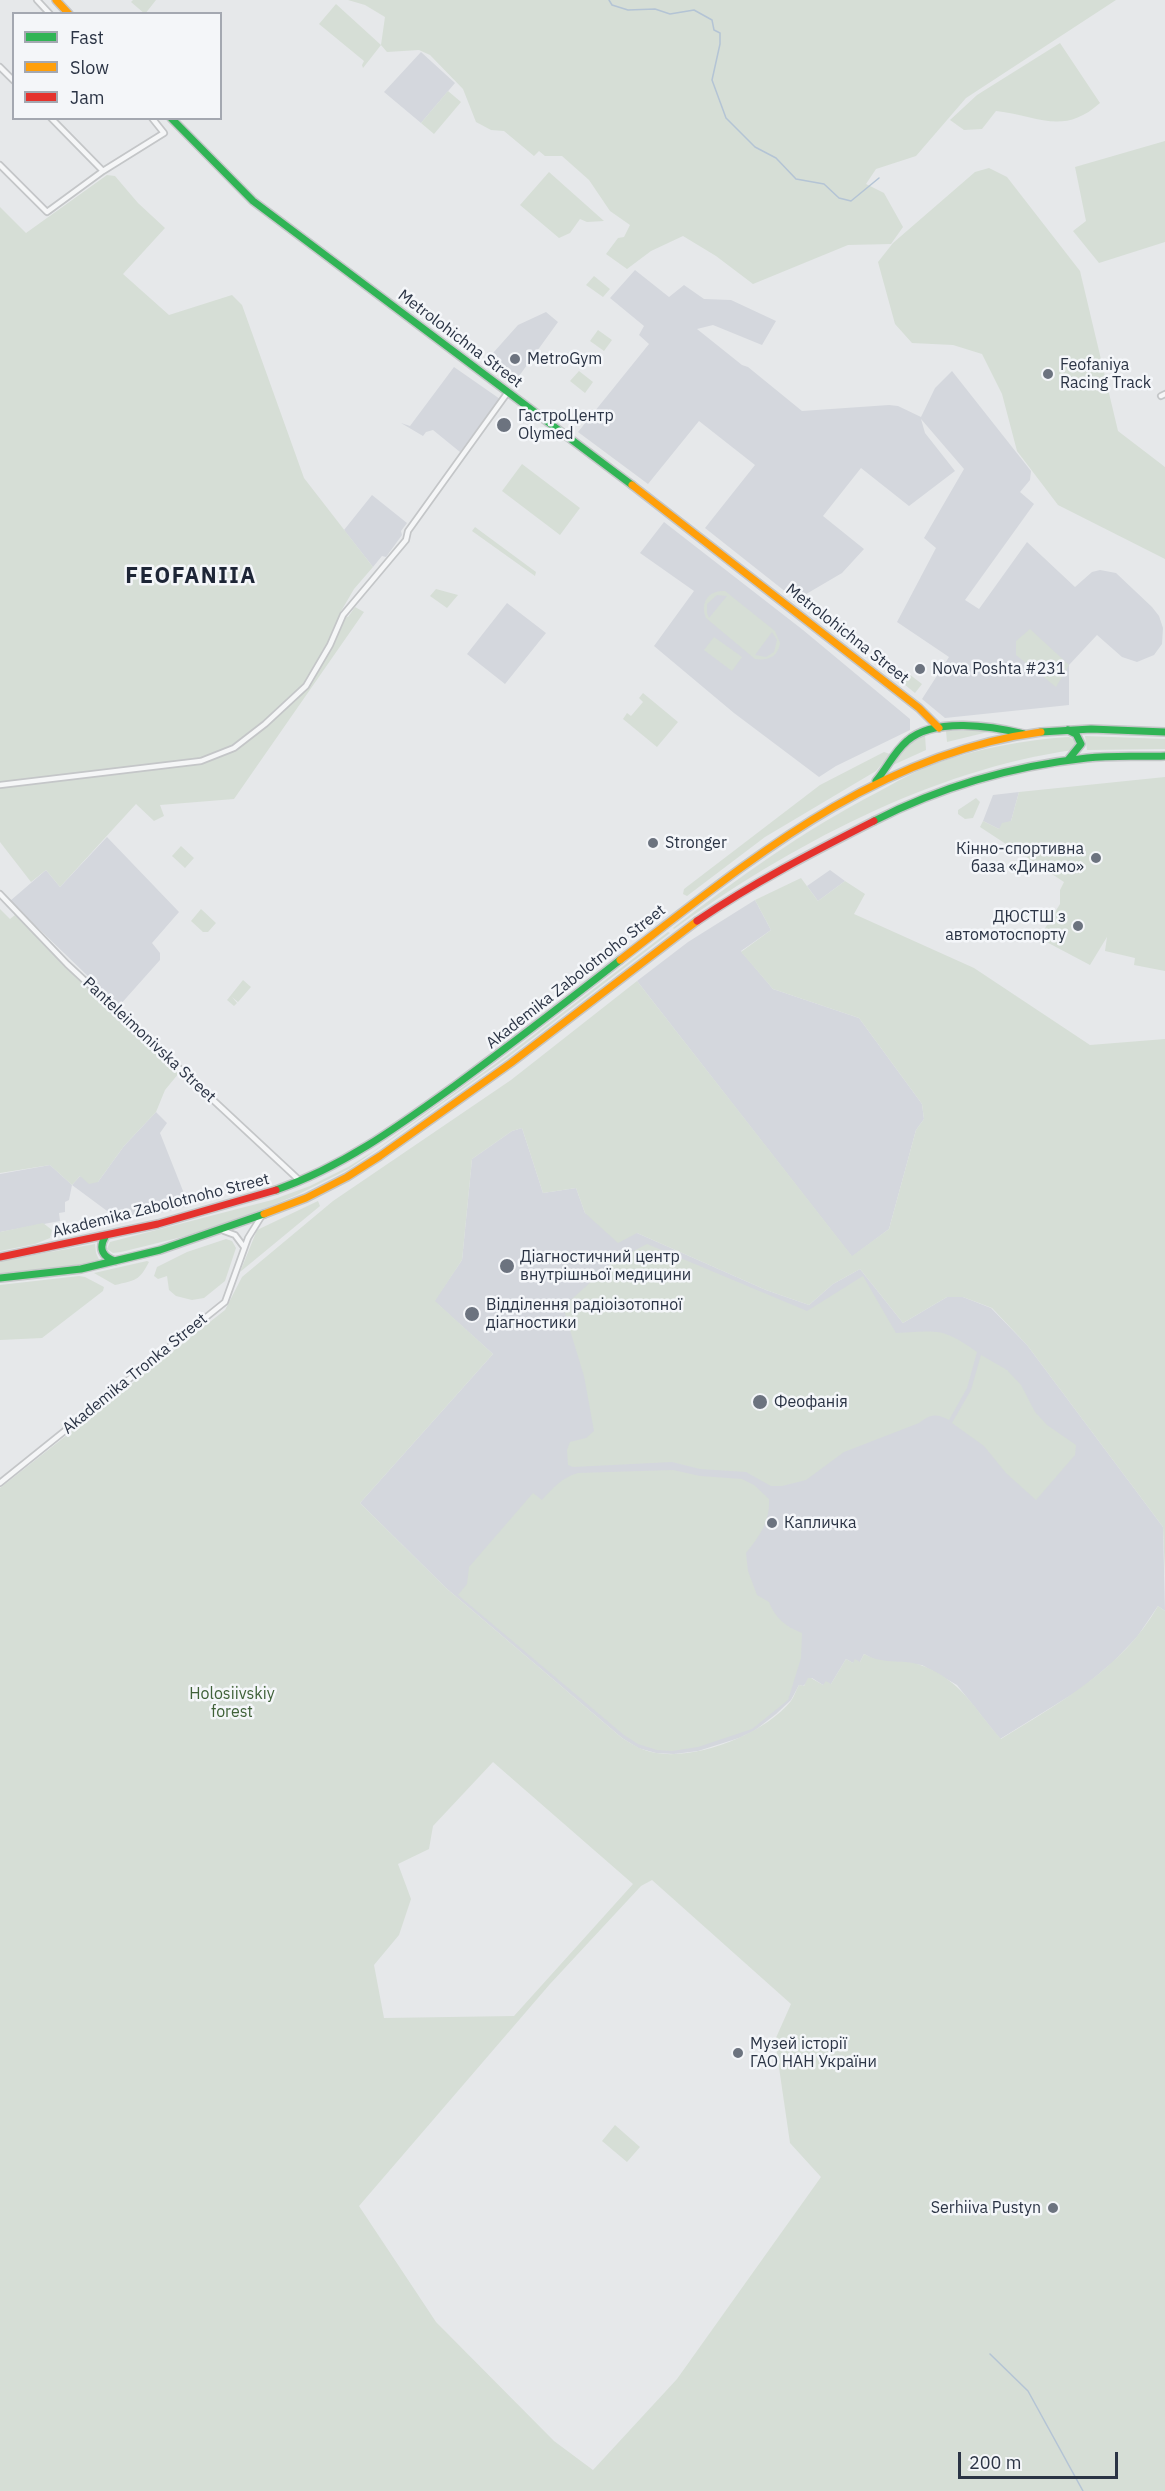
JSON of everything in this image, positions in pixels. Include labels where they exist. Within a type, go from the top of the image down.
[{"type":"main road","points":[[56,0],[67,12]]},
{"type":"main road","name":"Metrolohichna Street","points":[[173,120],[253,201],[731,560],[919,708],[939,728]]},
{"type":"main road","points":[[868,789],[885,772],[910,738],[925,731],[939,728],[992,727],[1026,735]]},
{"type":"main road","name":"Akademika Zabolotnoho Street","points":[[0,1257],[105,1237],[210,1211],[301,1182],[373,1143],[509,1046],[745,865],[819,816],[911,767],[971,745],[1026,735],[1068,730],[1122,729],[1165,732]]},
{"type":"main road","points":[[1068,730],[1076,734],[1081,744],[1068,760]]},
{"type":"main road","name":"Akademika Zabolotnoho Street","points":[[0,1278],[81,1269],[160,1250],[306,1198],[347,1177],[381,1156],[530,1049],[696,921],[769,875],[860,827],[936,792],[997,774],[1068,760],[1165,756]]},
{"type":"main road","points":[[105,1237],[100,1247],[101,1252],[109,1260],[115,1261]]},
{"type":"street","points":[[37,0],[48,12]]},
{"type":"street","points":[[0,67],[12,79]]},
{"type":"street","points":[[53,120],[103,171]]},
{"type":"street","points":[[0,165],[44,210],[49,211],[103,171],[164,133],[164,130],[154,120]]},
{"type":"street","points":[[0,785],[201,761],[234,748],[265,724],[306,686],[330,645],[343,615],[406,540],[408,531],[508,392]]},
{"type":"street","name":"Panteleimonivska Street","points":[[0,894],[68,964],[301,1182]]},
{"type":"street","name":"Akademika Tronka Street","points":[[0,1483],[225,1302],[244,1247],[252,1230],[264,1214]]},
{"type":"street","points":[[220,1230],[235,1235],[244,1247]]},
{"type":"shaded area","points":[[421,52],[455,83],[421,123],[384,92]]},
{"type":"shaded area","points":[[635,270],[669,297],[684,285],[704,299],[731,300],[776,321],[762,345],[713,325],[697,329],[802,411],[889,405],[898,406],[921,417],[935,388],[952,371],[1031,471],[1030,480],[1020,492],[1034,504],[965,600],[979,609],[1027,542],[1075,587],[1092,572],[1100,570],[1116,573],[1159,616],[1163,628],[1162,644],[1154,655],[1137,662],[1122,657],[1097,635],[1069,665],[1069,705],[945,718],[922,699],[949,657],[897,622],[936,548],[924,538],[964,469],[921,419],[925,433],[955,471],[909,506],[861,468],[823,516],[864,549],[842,573],[796,600],[705,528],[755,465],[699,421],[648,484],[578,432],[649,344],[639,335],[644,326],[610,298]]},
{"type":"shaded area","points":[[546,312],[558,322],[514,383],[485,362],[518,325]]},
{"type":"shaded area","points":[[454,367],[500,399],[460,452],[433,430],[426,432],[423,436],[401,423],[410,426]]},
{"type":"shaded area","points":[[372,495],[407,523],[401,531],[402,535],[386,557],[382,556],[373,567],[344,530]]},
{"type":"shaded area","points":[[664,522],[803,630],[910,719],[910,730],[836,766],[819,777],[734,713],[654,646],[694,591],[640,553]]},
{"type":"shaded area","points":[[507,603],[546,633],[505,684],[467,654]]},
{"type":"shaded area","points":[[1019,792],[1011,821],[999,829],[983,821],[993,795]]},
{"type":"shaded area","points":[[107,837],[179,912],[152,943],[160,953],[160,960],[119,1006],[10,901],[46,870],[60,887]]},
{"type":"shaded area","points":[[830,870],[845,881],[818,901],[807,886]]},
{"type":"shaded area","points":[[755,900],[771,930],[741,951],[773,989],[859,1018],[922,1104],[924,1119],[916,1130],[889,1229],[852,1257],[637,981],[688,942]]},
{"type":"shaded area","points":[[156,1112],[167,1123],[160,1133],[189,1206],[122,1222],[72,1185],[80,1176],[98,1182],[124,1146]]},
{"type":"shaded area","name":"Феофанія","points":[[522,1128],[543,1193],[576,1188],[585,1213],[637,1233],[766,1290],[809,1305],[833,1284],[860,1269],[903,1323],[947,1297],[963,1297],[991,1308],[1027,1345],[1163,1527],[1165,1611],[1158,1606],[1137,1637],[1113,1662],[1081,1689],[1000,1739],[957,1685],[922,1665],[877,1661],[864,1654],[860,1662],[853,1663],[846,1659],[831,1684],[823,1685],[812,1678],[803,1686],[799,1685],[791,1700],[776,1714],[754,1731],[739,1738],[698,1751],[674,1754],[656,1753],[638,1748],[622,1738],[446,1588],[360,1503],[493,1354],[434,1301],[462,1260],[472,1159],[512,1131]]},
{"type":"shaded area","points":[[50,1165],[72,1185],[69,1200],[65,1202],[65,1212],[59,1213],[60,1221],[0,1232],[0,1174]]},
{"type":"green space","points":[[133,0],[156,0],[147,12],[143,12],[131,2]]},
{"type":"green space","points":[[348,0],[1116,0],[966,98],[916,156],[876,169],[866,184],[884,193],[903,227],[891,244],[848,245],[753,284],[716,256],[683,236],[651,251],[627,269],[606,254],[618,238],[624,237],[630,225],[610,211],[589,180],[562,156],[545,156],[539,151],[534,156],[504,131],[491,130],[476,122],[463,89],[430,55],[419,50],[387,52],[381,45],[385,17],[365,5]]},
{"type":"green space","points":[[336,4],[381,45],[363,68],[364,61],[319,24]]},
{"type":"green space","points":[[1060,43],[1100,103],[1087,113],[1074,119],[1050,121],[996,111],[982,129],[964,130],[950,120],[977,95]]},
{"type":"green space","points":[[448,91],[461,102],[434,134],[421,123]]},
{"type":"green space","points":[[1165,141],[1165,242],[1099,263],[1073,231],[1086,221],[1075,167]]},
{"type":"green space","name":"Feofaniya Racing Track","points":[[989,168],[1007,177],[1080,271],[1118,431],[1165,467],[1165,559],[1058,505],[1017,451],[1002,394],[982,354],[953,345],[912,343],[895,324],[878,262],[893,243],[975,172]]},
{"type":"green space","points":[[549,172],[604,221],[587,222],[580,219],[570,233],[559,238],[520,205]]},
{"type":"green space","name":"FEOFANIIA","points":[[107,175],[115,176],[138,203],[165,228],[123,274],[169,315],[232,295],[242,305],[304,478],[373,567],[354,589],[340,613],[348,617],[355,607],[364,612],[234,799],[160,805],[164,816],[154,821],[136,804],[60,887],[46,870],[31,882],[0,842],[0,207],[26,233]]},
{"type":"green space","points":[[594,276],[610,289],[603,297],[586,285]]},
{"type":"green space","points":[[598,330],[612,340],[604,351],[590,341]]},
{"type":"green space","points":[[579,371],[593,382],[585,393],[570,381]]},
{"type":"green space","points":[[522,464],[580,508],[560,535],[502,491]]},
{"type":"green space","points":[[475,527],[536,572],[535,576],[472,531]]},
{"type":"green space","points":[[436,589],[458,595],[447,608],[430,596]]},
{"type":"green space","points":[[719,591],[725,591],[775,631],[780,643],[775,655],[768,659],[755,659],[706,618],[704,607],[707,598]],"holes":[[[717,595],[727,596],[709,618],[707,604]],[[772,632],[777,640],[774,652],[766,657],[755,655]]]},
{"type":"green space","points":[[1030,629],[1069,665],[1056,687],[1016,655],[1016,641]]},
{"type":"green space","points":[[714,637],[742,657],[732,671],[704,650]]},
{"type":"green space","points":[[905,671],[922,684],[915,693],[899,680]]},
{"type":"green space","points":[[643,693],[678,722],[657,747],[623,719],[627,713],[631,716],[643,702],[639,698]]},
{"type":"green space","points":[[996,730],[947,742],[946,731]]},
{"type":"green space","points":[[925,735],[926,750],[893,765],[908,744]]},
{"type":"green space","points":[[1085,736],[1165,739],[1165,749],[1087,750]]},
{"type":"green space","points":[[1069,737],[1076,741],[1073,750],[1020,760],[967,775],[863,816],[765,869],[673,928],[747,873],[824,822],[913,773],[951,758],[984,749]]},
{"type":"green space","points":[[884,752],[890,754],[876,771],[765,837],[687,896],[683,894],[684,889],[820,785]]},
{"type":"green space","name":"Кінно-спортивна база «Динамо»","points":[[1165,777],[1165,971],[1134,965],[1135,958],[1105,951],[1107,937],[1090,965],[1039,938],[1060,904],[1060,890],[1064,882],[980,827],[983,821],[999,829],[1002,823],[1011,821],[1019,792]]},
{"type":"green space","points":[[976,798],[980,802],[973,818],[965,819],[958,814],[958,810]]},
{"type":"green space","points":[[181,846],[194,858],[185,868],[172,856]]},
{"type":"green space","name":"Holosiivskiy forest","points":[[801,878],[818,901],[845,881],[865,894],[854,914],[974,968],[1090,1045],[1165,1039],[1165,1576],[1163,1527],[1027,1345],[992,1308],[963,1297],[947,1297],[903,1323],[860,1269],[833,1284],[809,1305],[766,1290],[637,1233],[618,1243],[585,1213],[576,1188],[543,1193],[522,1128],[512,1131],[472,1159],[462,1260],[435,1301],[493,1354],[360,1503],[446,1588],[622,1738],[642,1749],[656,1753],[691,1752],[729,1742],[747,1734],[779,1713],[791,1701],[799,1685],[804,1686],[808,1678],[823,1685],[826,1681],[831,1684],[846,1659],[853,1663],[855,1659],[860,1662],[864,1654],[880,1660],[909,1662],[936,1672],[967,1697],[1001,1739],[1088,1682],[1127,1648],[1144,1628],[1158,1606],[1165,1611],[1165,2491],[0,2491],[0,1488],[225,1310],[242,1277],[333,1201],[511,1080],[637,981],[852,1256],[889,1229],[916,1130],[924,1119],[922,1104],[859,1018],[773,989],[741,952],[771,930],[755,900]],"holes":[[[493,1762],[633,1884],[514,2016],[384,2018],[374,1965],[399,1935],[411,1899],[398,1864],[429,1849],[433,1826]],[[652,1880],[791,2004],[775,2040],[790,2143],[821,2177],[677,2379],[593,2470],[554,2441],[436,2322],[359,2206],[550,1984],[641,1886]]]},
{"type":"green space","points":[[0,909],[10,919],[15,915],[179,1073],[165,1090],[156,1112],[124,1146],[98,1182],[89,1184],[80,1176],[72,1185],[50,1165],[0,1173]]},
{"type":"green space","points":[[201,909],[216,923],[208,932],[203,932],[191,921]]},
{"type":"green space","points":[[668,932],[670,933],[507,1058],[349,1169],[297,1195],[249,1215],[186,1236],[121,1252],[113,1253],[107,1249],[110,1242],[272,1200],[310,1186],[348,1167],[374,1151],[506,1056]]},
{"type":"green space","points":[[243,980],[251,987],[238,1002],[232,997],[237,1003],[234,1006],[227,1000]]},
{"type":"green space","points":[[318,1201],[320,1206],[240,1272],[257,1230]]},
{"type":"green space","points":[[43,1223],[52,1230],[50,1238],[35,1244],[0,1251],[0,1232]]},
{"type":"green space","points":[[226,1239],[232,1241],[236,1248],[225,1281],[204,1298],[192,1300],[176,1296],[169,1290],[167,1276],[158,1279],[154,1276],[157,1267],[187,1252]]},
{"type":"green space","points":[[95,1244],[100,1262],[0,1274],[0,1261]]},
{"type":"green space","points":[[647,1244],[807,1311],[863,1276],[896,1333],[939,1332],[955,1338],[977,1352],[967,1388],[949,1420],[941,1416],[930,1416],[919,1423],[844,1452],[806,1480],[782,1486],[771,1486],[746,1472],[700,1469],[672,1462],[573,1467],[568,1465],[567,1450],[570,1442],[586,1438],[594,1431],[584,1376],[563,1307],[614,1261]]},
{"type":"green space","points":[[149,1262],[139,1276],[132,1281],[115,1285],[94,1273]]},
{"type":"green space","points":[[79,1276],[104,1287],[103,1291],[42,1338],[0,1340],[0,1285]]},
{"type":"green space","points":[[981,1355],[1007,1370],[1021,1385],[1035,1412],[1047,1425],[1076,1445],[1075,1455],[1036,1500],[1006,1473],[984,1446],[952,1423],[971,1390]]},
{"type":"green space","points":[[673,1470],[700,1476],[742,1479],[754,1485],[769,1499],[768,1514],[763,1528],[746,1553],[748,1571],[757,1595],[769,1602],[774,1613],[782,1621],[802,1633],[801,1658],[788,1700],[752,1729],[698,1747],[672,1751],[657,1750],[638,1744],[624,1735],[458,1595],[467,1584],[469,1567],[533,1493],[542,1500],[562,1481],[578,1473]]},
{"type":"green space","points":[[615,2125],[640,2147],[627,2162],[602,2141]]},
{"type":"waterway","points":[[609,0],[612,5],[628,10],[655,9],[670,14],[694,10],[712,20],[714,30],[720,33],[720,44],[712,80],[726,118],[755,147],[776,158],[796,179],[824,184],[839,198],[851,201],[879,178]]},
{"type":"waterway","points":[[990,2354],[1028,2391],[1083,2491]]},
{"type":"traffic: fast","points":[[173,120],[253,201],[632,485]]},
{"type":"traffic: fast","points":[[876,781],[898,750],[918,733],[947,726],[980,726],[1024,734]]},
{"type":"traffic: fast","points":[[1041,732],[1091,729],[1165,732]]},
{"type":"traffic: fast","points":[[1068,730],[1076,734],[1081,744],[1068,760]]},
{"type":"traffic: fast","points":[[874,821],[951,788],[1004,772],[1087,758],[1165,756]]},
{"type":"traffic: fast","points":[[276,1190],[323,1170],[389,1132],[474,1072],[620,960]]},
{"type":"traffic: fast","points":[[0,1278],[81,1269],[160,1250],[264,1214]]},
{"type":"traffic: fast","points":[[105,1237],[102,1245],[103,1252],[115,1261]]},
{"type":"traffic: slow","points":[[56,0],[67,12]]},
{"type":"traffic: slow","points":[[632,485],[919,708],[939,728]]},
{"type":"traffic: slow","points":[[620,960],[766,850],[817,817],[869,788],[923,763],[981,744],[1041,732]]},
{"type":"traffic: slow","points":[[264,1214],[306,1198],[347,1177],[380,1156],[511,1063],[697,921]]},
{"type":"traffic: jam","points":[[697,921],[806,856],[874,821]]},
{"type":"traffic: jam","points":[[0,1257],[158,1224],[276,1190]]},
{"type":"place","name":"MetroGym","points":[[515,359]]},
{"type":"place","name":"Feofaniya Racing Track","points":[[1048,374]]},
{"type":"place","name":"ГастроЦентр Olymed","points":[[504,425]]},
{"type":"place","name":"Nova Poshta #231","points":[[920,669]]},
{"type":"place","name":"Stronger","points":[[653,843]]},
{"type":"place","name":"Кінно-спортивна база «Динамо»","points":[[1096,858]]},
{"type":"place","name":"ДЮСТШ з автомотоспорту","points":[[1078,926]]},
{"type":"place","name":"Діагностичний центр внутрішньої медицини","points":[[507,1266]]},
{"type":"place","name":"Відділення радіоізотопної діагностики","points":[[472,1314]]},
{"type":"place","name":"Феофанія","points":[[760,1402]]},
{"type":"place","name":"Капличка","points":[[772,1523]]},
{"type":"place","name":"Музей історії ГАО НАН України","points":[[738,2053]]},
{"type":"place","name":"Serhiiva Pustyn","points":[[1053,2208]]},
{"type":"district","name":"FEOFANIIA","points":[[191,577]]}]
